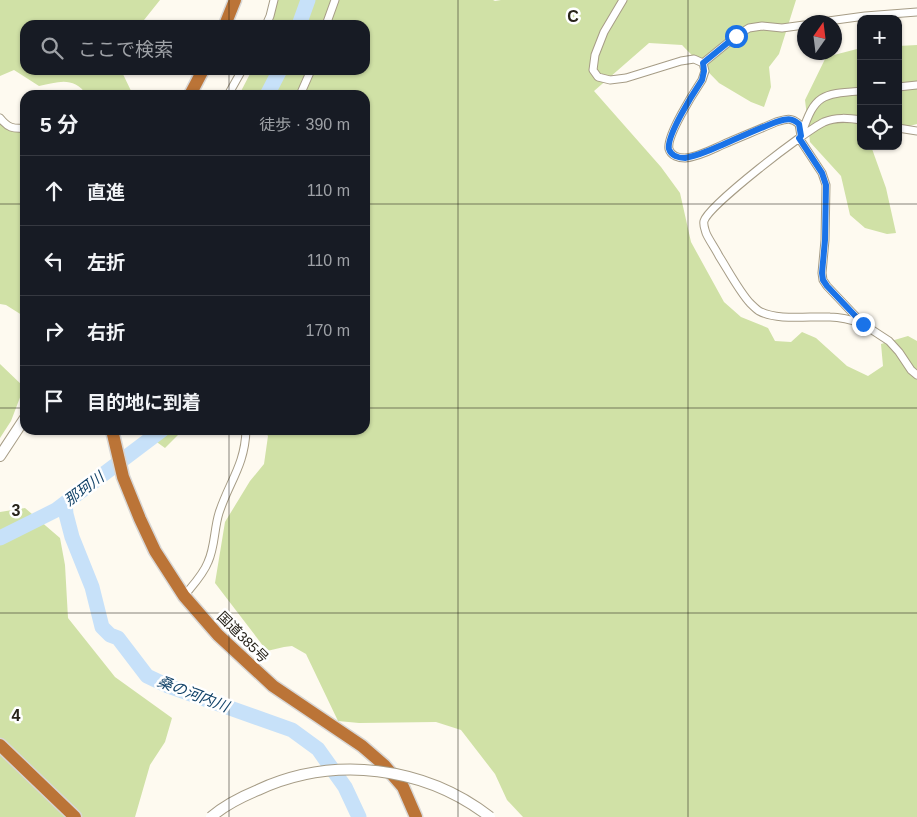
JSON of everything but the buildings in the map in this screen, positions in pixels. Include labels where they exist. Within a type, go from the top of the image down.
[{"type":"highway","points":[[227,20],[235,0]]},
{"type":"highway","points":[[193,90],[200,75]]},
{"type":"highway","name":"国道385号","points":[[113,435],[123,476],[140,519],[155,551],[184,596],[218,635],[273,686],[362,746],[384,765],[403,788],[416,817]]},
{"type":"highway","points":[[0,745],[75,817]]},
{"type":"main road","points":[[0,456],[20,426]]},
{"type":"main road","points":[[211,817],[251,792],[285,779],[328,771],[362,770],[405,776],[441,788],[460,797],[490,817]]},
{"type":"street","points":[[268,20],[274,0]]},
{"type":"street","points":[[328,20],[335,0]]},
{"type":"street","points":[[623,0],[604,32],[595,55],[593,70],[598,78],[610,80],[626,78],[681,61],[694,59],[703,63]]},
{"type":"street","points":[[842,19],[917,12]]},
{"type":"street","points":[[703,63],[736,36],[749,28],[797,26]]},
{"type":"street","points":[[703,63],[702,80],[673,131],[669,149],[672,154],[677,157],[686,158],[787,119],[794,120],[799,124],[800,137],[822,173],[826,185],[823,280],[863,324],[889,341],[917,376]]},
{"type":"street","points":[[231,90],[239,75]]},
{"type":"street","points":[[302,90],[309,75]]},
{"type":"street","points":[[902,87],[917,85]]},
{"type":"street","points":[[800,137],[808,115],[822,97],[835,93],[857,91]]},
{"type":"street","points":[[0,118],[6,126],[20,128]]},
{"type":"street","points":[[857,119],[834,119],[823,123],[800,137],[760,168],[710,213],[704,221],[704,226],[706,234],[749,303],[757,310],[768,315],[832,317],[849,319],[863,324]]},
{"type":"street","points":[[902,129],[917,131]]},
{"type":"street","points":[[184,596],[201,574],[212,553],[218,515],[240,463],[246,435]]},
{"type":"green space","points":[[0,0],[160,0],[144,20],[20,20],[20,74],[14,70],[0,76]]},
{"type":"green space","points":[[278,0],[796,0],[779,54],[769,67],[771,87],[764,107],[751,102],[719,83],[682,45],[649,43],[594,91],[661,167],[680,193],[691,242],[724,302],[741,317],[768,328],[775,341],[791,342],[802,332],[816,338],[847,366],[868,376],[883,366],[881,344],[908,336],[917,341],[917,817],[523,817],[507,800],[495,774],[461,730],[436,722],[359,723],[338,721],[306,654],[292,646],[267,651],[215,583],[225,522],[250,481],[264,464],[267,435],[370,435],[370,90],[242,90],[249,75],[370,75],[370,20],[272,20]]},
{"type":"green space","points":[[917,45],[917,124],[902,128],[902,60],[902,46]]},
{"type":"green space","points":[[857,49],[857,150],[872,150],[886,188],[896,233],[887,234],[865,228],[850,215],[841,176],[810,142],[805,100],[825,60],[842,60],[842,53]]},
{"type":"green space","points":[[22,75],[123,75],[131,90],[83,90],[76,85],[65,82],[39,86]]},
{"type":"green space","points":[[0,118],[20,130],[20,314],[6,305],[0,304]]},
{"type":"green space","points":[[0,364],[20,383],[20,397],[11,421],[0,438]]},
{"type":"green space","points":[[147,435],[178,435],[165,448]]},
{"type":"green space","points":[[25,508],[60,538],[65,565],[68,618],[115,677],[172,718],[165,742],[150,765],[135,817],[0,817],[0,512]]},
{"type":"waterway","name":"那珂川","points":[[301,20],[308,0]]},
{"type":"waterway","name":"那珂川","points":[[270,90],[277,75]]},
{"type":"waterway","name":"那珂川","points":[[0,538],[56,510],[155,435]]},
{"type":"waterway","name":"桑の河内川","points":[[65,503],[72,537],[92,587],[102,627],[110,635],[118,638],[147,676],[168,686],[292,730],[318,749],[345,787],[359,817]]},
{"type":"route","points":[[736,36],[703,63],[702,80],[673,131],[669,149],[677,157],[686,158],[776,122],[787,119],[794,120],[799,124],[801,136],[799,138],[822,173],[826,185],[823,280],[863,324]]}]
